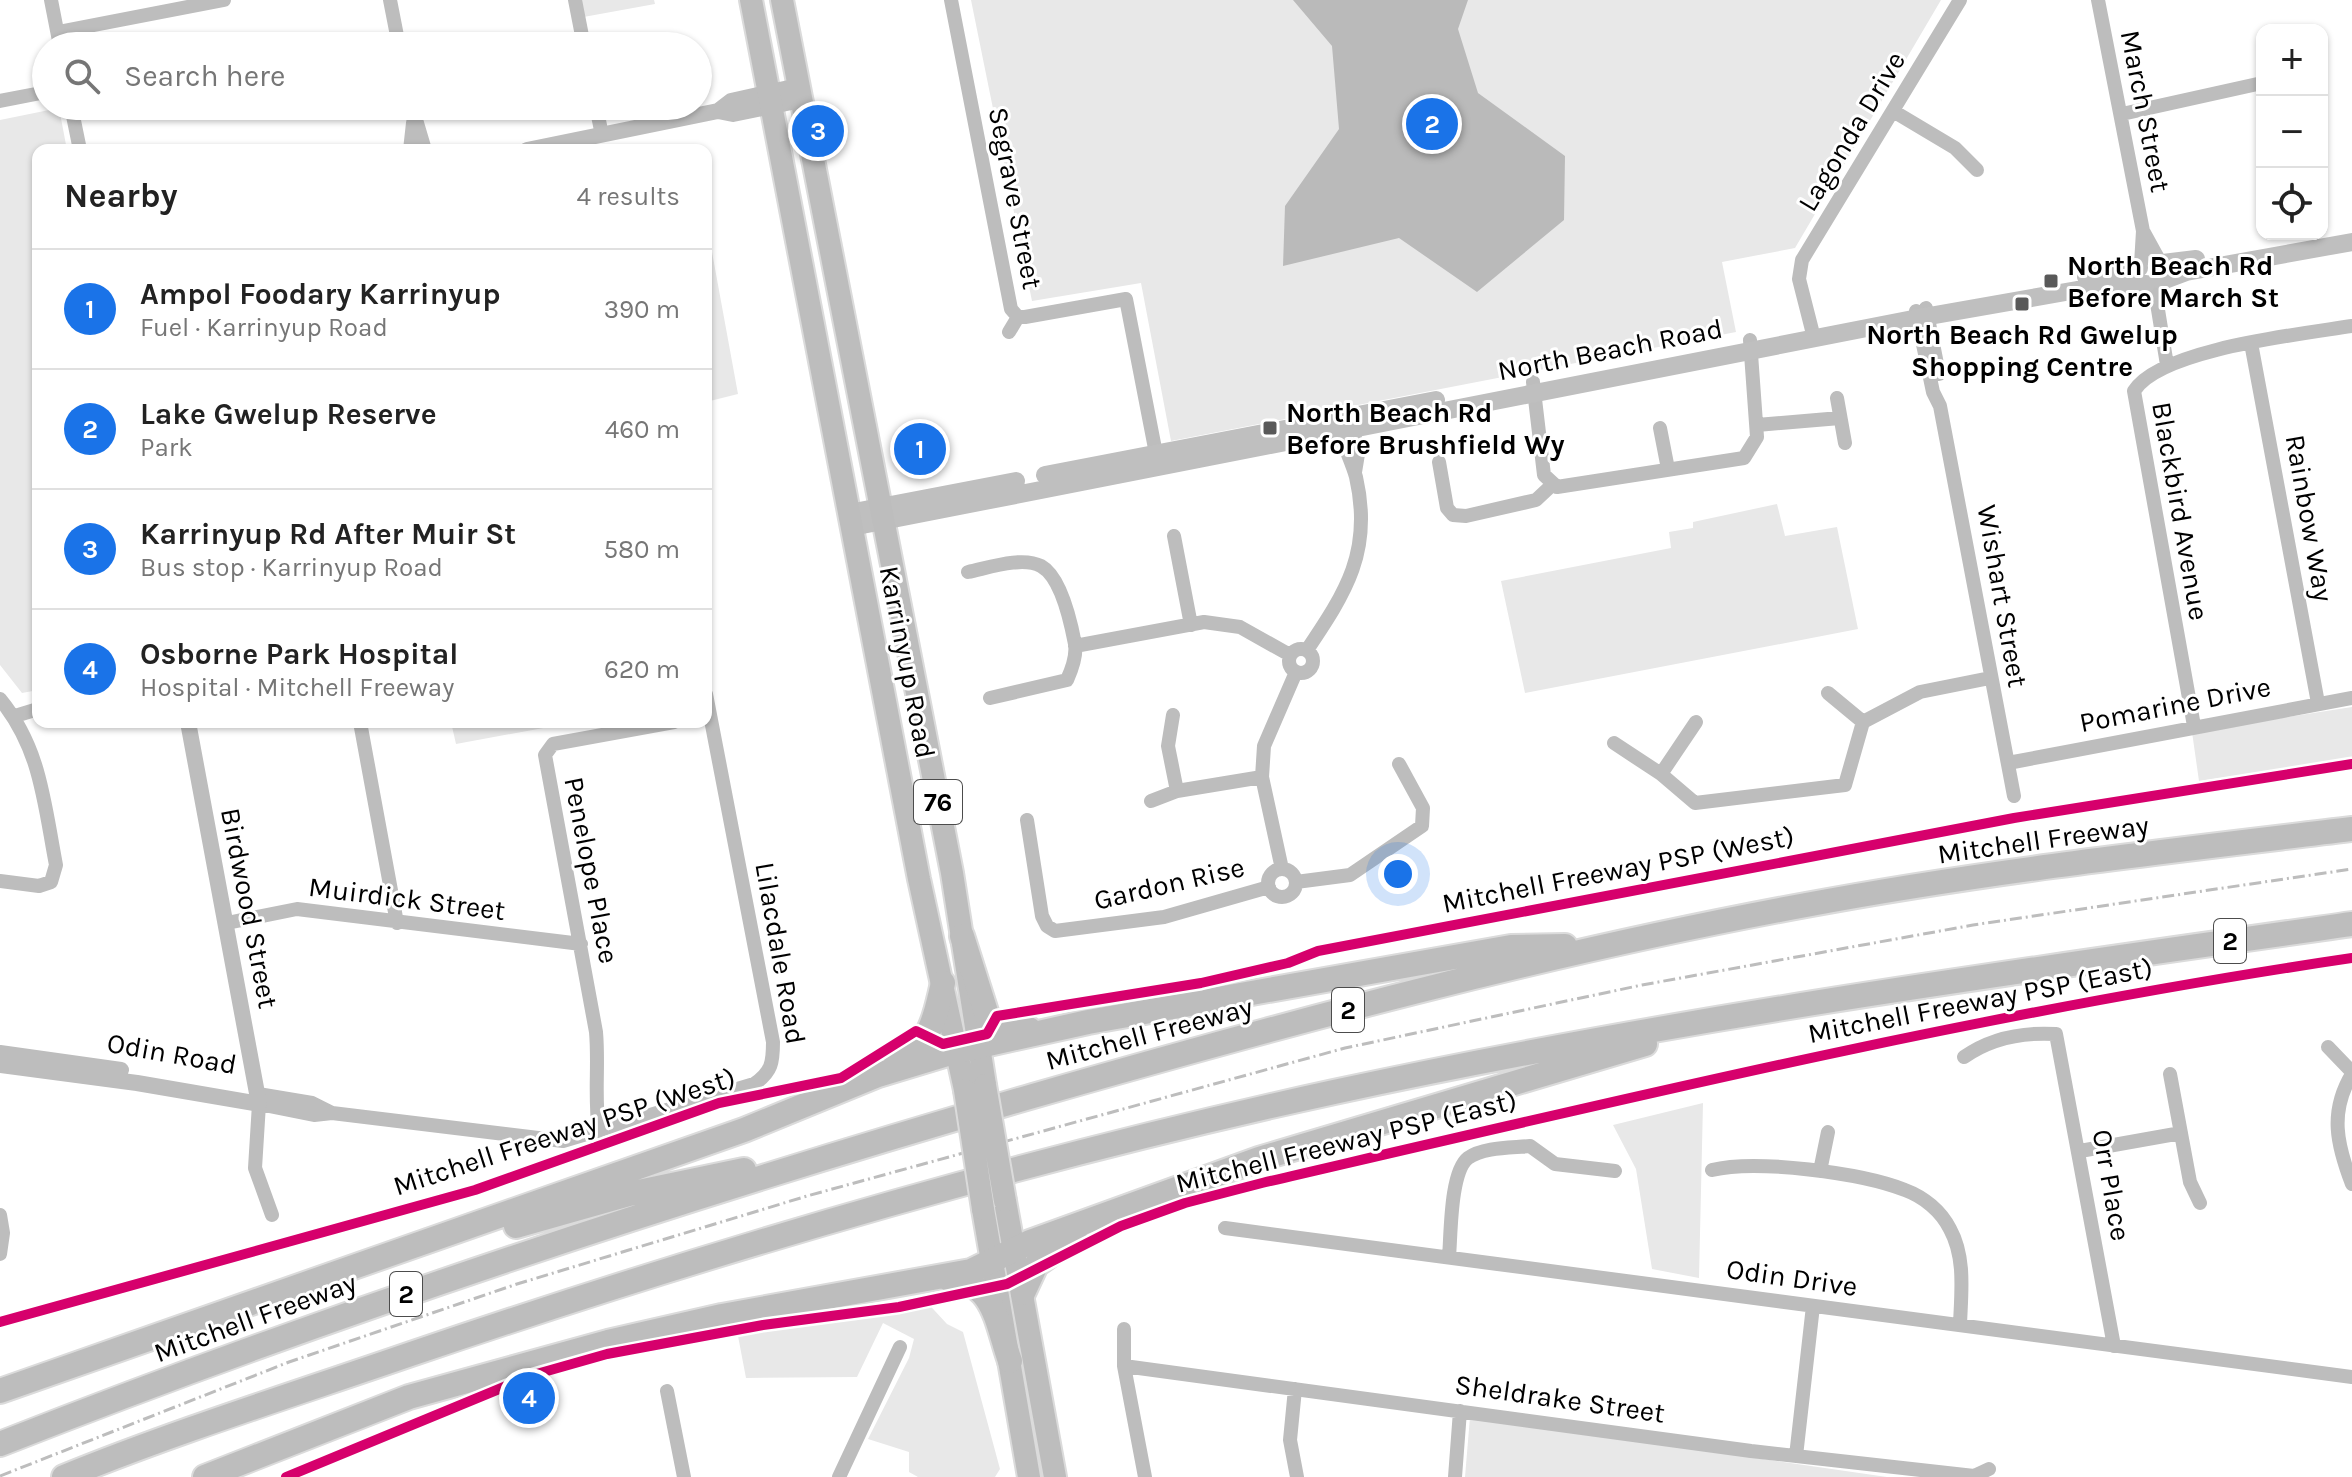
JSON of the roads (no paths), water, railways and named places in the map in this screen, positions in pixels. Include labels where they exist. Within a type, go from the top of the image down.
[{"type":"highway","name":"Karrinyup Road","points":[[751,0],[919,879],[943,983],[968,1048]]},
{"type":"highway","name":"Karrinyup Road","points":[[782,0],[952,873],[962,936],[968,1048],[975,1088],[1005,1201],[1055,1477]]},
{"type":"highway","name":"Mitchell Freeway","points":[[0,1444],[314,1327],[818,1158],[1172,1056],[1615,944],[1806,905],[1986,876],[2352,829]]},
{"type":"highway","points":[[919,879],[952,873]]},
{"type":"highway","name":"2","points":[[64,1477],[521,1317],[901,1200],[1183,1126],[1306,1098],[1743,1013],[2352,924]]},
{"type":"highway","points":[[962,936],[978,994],[993,1022],[1023,1030],[1088,1022]]},
{"type":"highway","points":[[0,1391],[744,1130],[878,1075],[968,1048],[1088,1022],[1511,947],[1615,944]]},
{"type":"highway","points":[[878,1075],[921,1044],[937,1016],[943,983]]},
{"type":"highway","points":[[205,1477],[409,1397],[608,1342],[737,1313],[936,1278],[991,1262],[1014,1249],[1259,1159],[1743,1013]]},
{"type":"highway","name":"Karrinyup Road","points":[[975,1088],[983,1209],[1029,1477]]},
{"type":"highway","points":[[294,1288],[629,1194],[706,1176],[818,1158]]},
{"type":"highway","points":[[1023,1293],[1036,1265],[1057,1247],[1116,1214]]},
{"type":"highway","points":[[936,1278],[971,1282],[982,1290],[988,1297],[1010,1361]]},
{"type":"main road","name":"North Beach Road","points":[[851,520],[1808,334],[2077,290],[2352,230]]},
{"type":"main road","name":"North Beach Road","points":[[2152,272],[2191,270],[2352,242]]},
{"type":"street","points":[[51,0],[58,32]]},
{"type":"street","points":[[88,32],[221,0]]},
{"type":"street","points":[[390,0],[396,32]]},
{"type":"street","points":[[575,0],[581,32]]},
{"type":"street","name":"Segrave Street","points":[[951,0],[1011,309],[1018,317],[1126,299],[1158,460]]},
{"type":"street","name":"Lagonda Drive","points":[[1808,334],[1798,302],[1802,260],[1960,0]]},
{"type":"street","name":"March Street","points":[[2098,0],[2152,272],[2167,365]]},
{"type":"street","points":[[2122,114],[2256,84]]},
{"type":"street","points":[[712,112],[731,101],[770,99],[799,93]]},
{"type":"street","points":[[0,101],[32,95]]},
{"type":"street","points":[[1893,111],[1955,148],[1977,170]]},
{"type":"street","points":[[74,120],[79,144]]},
{"type":"street","points":[[410,144],[412,120]]},
{"type":"street","points":[[415,120],[423,144]]},
{"type":"street","points":[[599,120],[602,135]]},
{"type":"street","points":[[557,144],[674,120]]},
{"type":"street","name":"Wishart Street","points":[[1922,313],[1942,388],[1940,406],[2014,796]]},
{"type":"street","points":[[1009,332],[1018,317]]},
{"type":"street","name":"Blackbird Avenue","points":[[2194,726],[2134,391],[2139,382],[2167,365],[2251,343],[2352,326]]},
{"type":"street","name":"Rainbow Way","points":[[2251,343],[2318,703]]},
{"type":"street","points":[[1530,387],[1540,420],[1544,475],[1552,485],[1569,488],[1744,458],[1757,437],[1751,345]]},
{"type":"street","points":[[1837,398],[1845,443]]},
{"type":"street","points":[[1757,425],[1840,418]]},
{"type":"street","points":[[1307,650],[1346,591],[1355,567],[1360,515],[1355,472],[1358,454],[1345,424]]},
{"type":"street","points":[[1660,428],[1668,469]]},
{"type":"street","points":[[1439,462],[1447,508],[1453,515],[1466,516],[1536,500],[1552,485]]},
{"type":"street","points":[[1174,536],[1191,625]]},
{"type":"street","points":[[968,572],[1024,562],[1039,565],[1053,576],[1075,646],[1073,668],[1067,680],[990,698]]},
{"type":"street","points":[[1075,646],[1204,622],[1240,627],[1290,655]]},
{"type":"street","points":[[1296,650],[1307,650],[1313,658],[1312,667],[1305,673],[1296,672],[1289,663],[1290,655],[1296,650]]},
{"type":"street","points":[[1282,869],[1262,777],[1264,746],[1296,672]]},
{"type":"street","points":[[1614,743],[1661,774],[1695,803],[1845,785],[1863,722],[1920,692],[1990,678]]},
{"type":"street","points":[[1828,693],[1863,722]]},
{"type":"street","name":"Pomarine Drive","points":[[2008,763],[2352,698]]},
{"type":"street","points":[[0,699],[15,716],[35,755],[56,865],[51,882],[39,886],[0,881]]},
{"type":"street","points":[[15,716],[32,711]]},
{"type":"street","points":[[1173,715],[1168,746],[1177,791]]},
{"type":"street","points":[[1661,774],[1696,722]]},
{"type":"street","name":"Birdwood Street","points":[[189,728],[258,1099]]},
{"type":"street","points":[[361,728],[397,923]]},
{"type":"street","name":"Penelope Place","points":[[599,1131],[595,1098],[599,1058],[581,944],[547,773],[547,748],[645,728]]},
{"type":"street","name":"Lilacdale Road","points":[[582,1137],[754,1084],[773,1066],[773,1042],[710,728]]},
{"type":"street","points":[[1296,882],[1350,875],[1422,826],[1423,808],[1399,764]]},
{"type":"street","points":[[1151,801],[1177,791],[1262,777]]},
{"type":"street","name":"Gardon Rise","points":[[1027,820],[1042,916],[1047,926],[1055,931],[1164,917],[1269,887]]},
{"type":"street","points":[[1282,869],[1293,874],[1296,882],[1293,892],[1284,897],[1275,895],[1269,887],[1270,877],[1282,869]]},
{"type":"street","name":"Muirdick Street","points":[[227,923],[297,909],[581,944]]},
{"type":"street","name":"Orr Place","points":[[1964,1057],[1985,1042],[2035,1033],[2056,1034],[2114,1346]]},
{"type":"street","points":[[2328,1047],[2352,1073],[2336,1120],[2341,1153],[2352,1184]]},
{"type":"street","name":"Odin Road","points":[[0,1053],[258,1099]]},
{"type":"street","name":"Odin Road","points":[[0,1065],[258,1099],[312,1103],[332,1113],[563,1141],[582,1137]]},
{"type":"street","points":[[2170,1074],[2190,1182],[2200,1203]]},
{"type":"street","points":[[258,1099],[255,1168],[272,1215]]},
{"type":"street","points":[[1820,1171],[1828,1132]]},
{"type":"street","points":[[2080,1151],[2181,1133]]},
{"type":"street","points":[[1449,1257],[1456,1178],[1462,1164],[1471,1156],[1530,1146],[1555,1164],[1615,1171]]},
{"type":"street","points":[[1712,1170],[1731,1165],[1820,1171],[1906,1190],[1943,1218],[1955,1238],[1961,1266],[1960,1325]]},
{"type":"street","points":[[0,1215],[3,1233],[0,1254]]},
{"type":"street","name":"Odin Drive","points":[[1225,1228],[2352,1377]]},
{"type":"street","points":[[1796,1456],[1813,1306]]},
{"type":"street","points":[[1124,1329],[1124,1366],[1145,1477]]},
{"type":"street","points":[[839,1477],[900,1347]]},
{"type":"street","name":"Sheldrake Street","points":[[1124,1366],[1796,1456],[1974,1477],[1989,1469]]},
{"type":"street","points":[[1295,1389],[1290,1440],[1297,1477]]},
{"type":"street","points":[[667,1391],[684,1477]]},
{"type":"street","points":[[1455,1477],[1460,1411]]},
{"type":"railway","points":[[0,1476],[289,1362],[517,1284],[807,1196],[1345,1048],[1642,985],[1973,925],[2352,869]]},
{"type":"place","name":"Lake Gwelup Reserve","points":[[1432,124]]},
{"type":"place","name":"Karrinyup Rd After Muir St","points":[[818,131]]},
{"type":"place","name":"North Beach Rd Before March St","points":[[2051,281]]},
{"type":"place","name":"North Beach Rd Gwelup Shopping Centre","points":[[2022,304]]},
{"type":"place","name":"North Beach Rd Before Brushfield Wy","points":[[1270,428]]},
{"type":"place","name":"Ampol Foodary Karrinyup","points":[[920,449]]},
{"type":"place","name":"Osborne Park Hospital","points":[[529,1398]]}]
